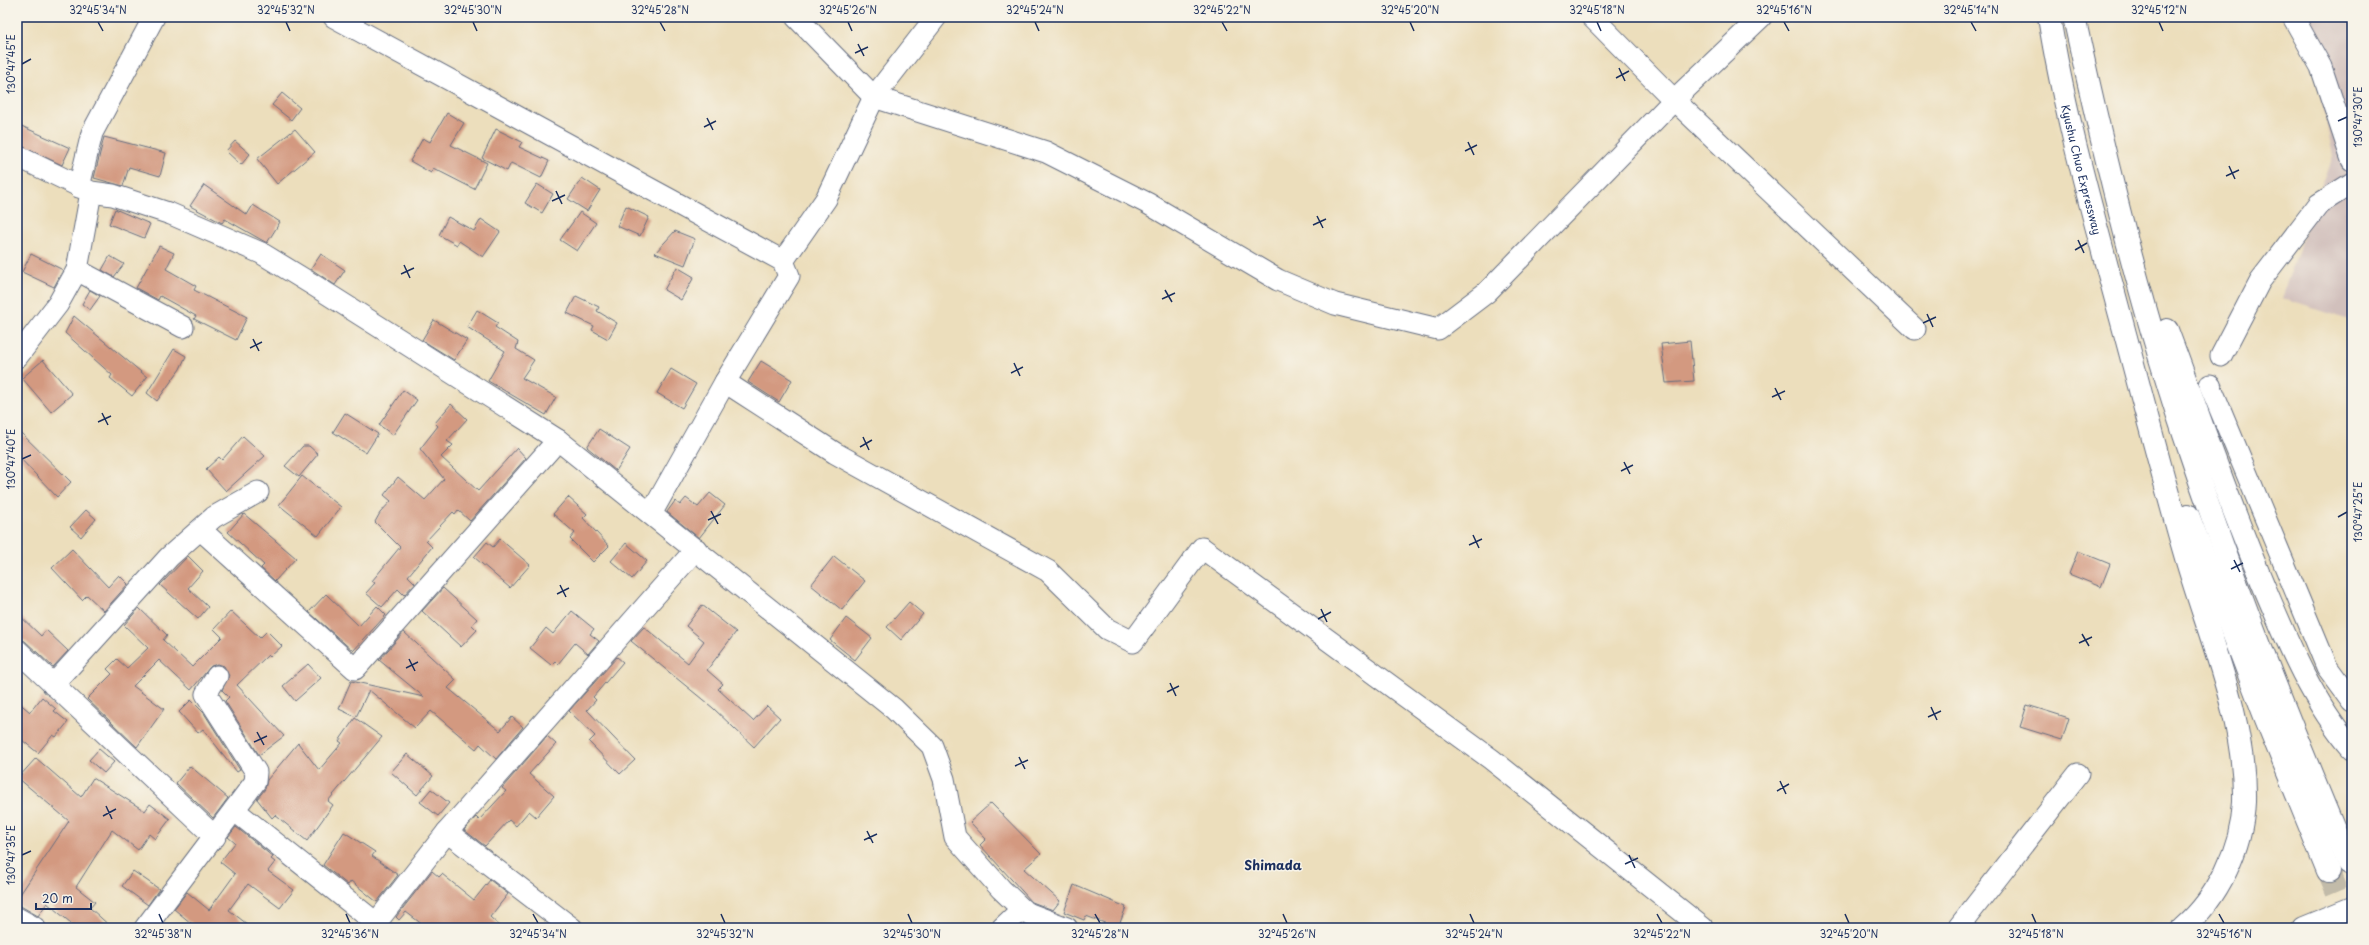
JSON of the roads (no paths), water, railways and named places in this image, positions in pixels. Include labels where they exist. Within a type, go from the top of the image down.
[{"type":"highway","name":"Kyushu Chuo Expressway","points":[[2049,17],[2067,109],[2121,319]]},
{"type":"highway","points":[[2074,17],[2119,206],[2152,330],[2191,456],[2234,576],[2298,743],[2348,863]]},
{"type":"highway","points":[[2119,206],[2237,520],[2275,614],[2307,681],[2337,731],[2352,748]]},
{"type":"highway","points":[[2121,319],[2207,569],[2328,871]]},
{"type":"highway","points":[[2121,319],[2158,459],[2227,689],[2242,751],[2244,804],[2236,848],[2219,883],[2192,920],[2183,928]]},
{"type":"highway","points":[[2303,928],[2352,908]]},
{"type":"street","points":[[17,357],[58,304],[77,270],[92,133],[154,17]]},
{"type":"street","points":[[334,17],[783,262],[789,276],[725,382],[651,514]]},
{"type":"street","points":[[796,17],[874,97],[1046,152],[1148,202],[1278,280],[1335,304],[1438,329],[1488,292],[1674,100],[1761,17]]},
{"type":"street","points":[[783,262],[826,199],[874,97],[936,17]]},
{"type":"street","points":[[1592,17],[1674,100],[1915,329]]},
{"type":"street","points":[[2293,17],[2321,67],[2352,160]]},
{"type":"street","points":[[20,163],[85,189],[113,195],[171,214],[261,253],[558,440],[894,709],[932,746],[944,779],[955,837],[1022,909],[1067,928]]},
{"type":"street","points":[[2221,356],[2264,275],[2319,204],[2352,183]]},
{"type":"street","points":[[77,270],[183,327]]},
{"type":"street","points":[[725,382],[835,453],[1048,571],[1107,629],[1132,642],[1202,548],[1491,759],[1703,928]]},
{"type":"street","points":[[2210,385],[2328,667],[2352,701]]},
{"type":"street","points":[[201,530],[355,669],[558,440]]},
{"type":"street","points":[[53,685],[169,557],[214,517],[258,492]]},
{"type":"street","points":[[234,810],[376,926],[447,832],[696,549]]},
{"type":"street","points":[[17,650],[215,837]]},
{"type":"street","points":[[145,928],[255,782],[256,772],[206,694],[217,676]]},
{"type":"street","points":[[1958,928],[2078,774]]},
{"type":"street","points":[[447,832],[572,928]]},
{"type":"street","points":[[1002,928],[1022,909]]},
{"type":"street","points":[[17,918],[35,928]]},
{"type":"tunnel","points":[[2328,871],[2352,928]]},
{"type":"district","name":"Shimada","points":[[1273,864]]}]
